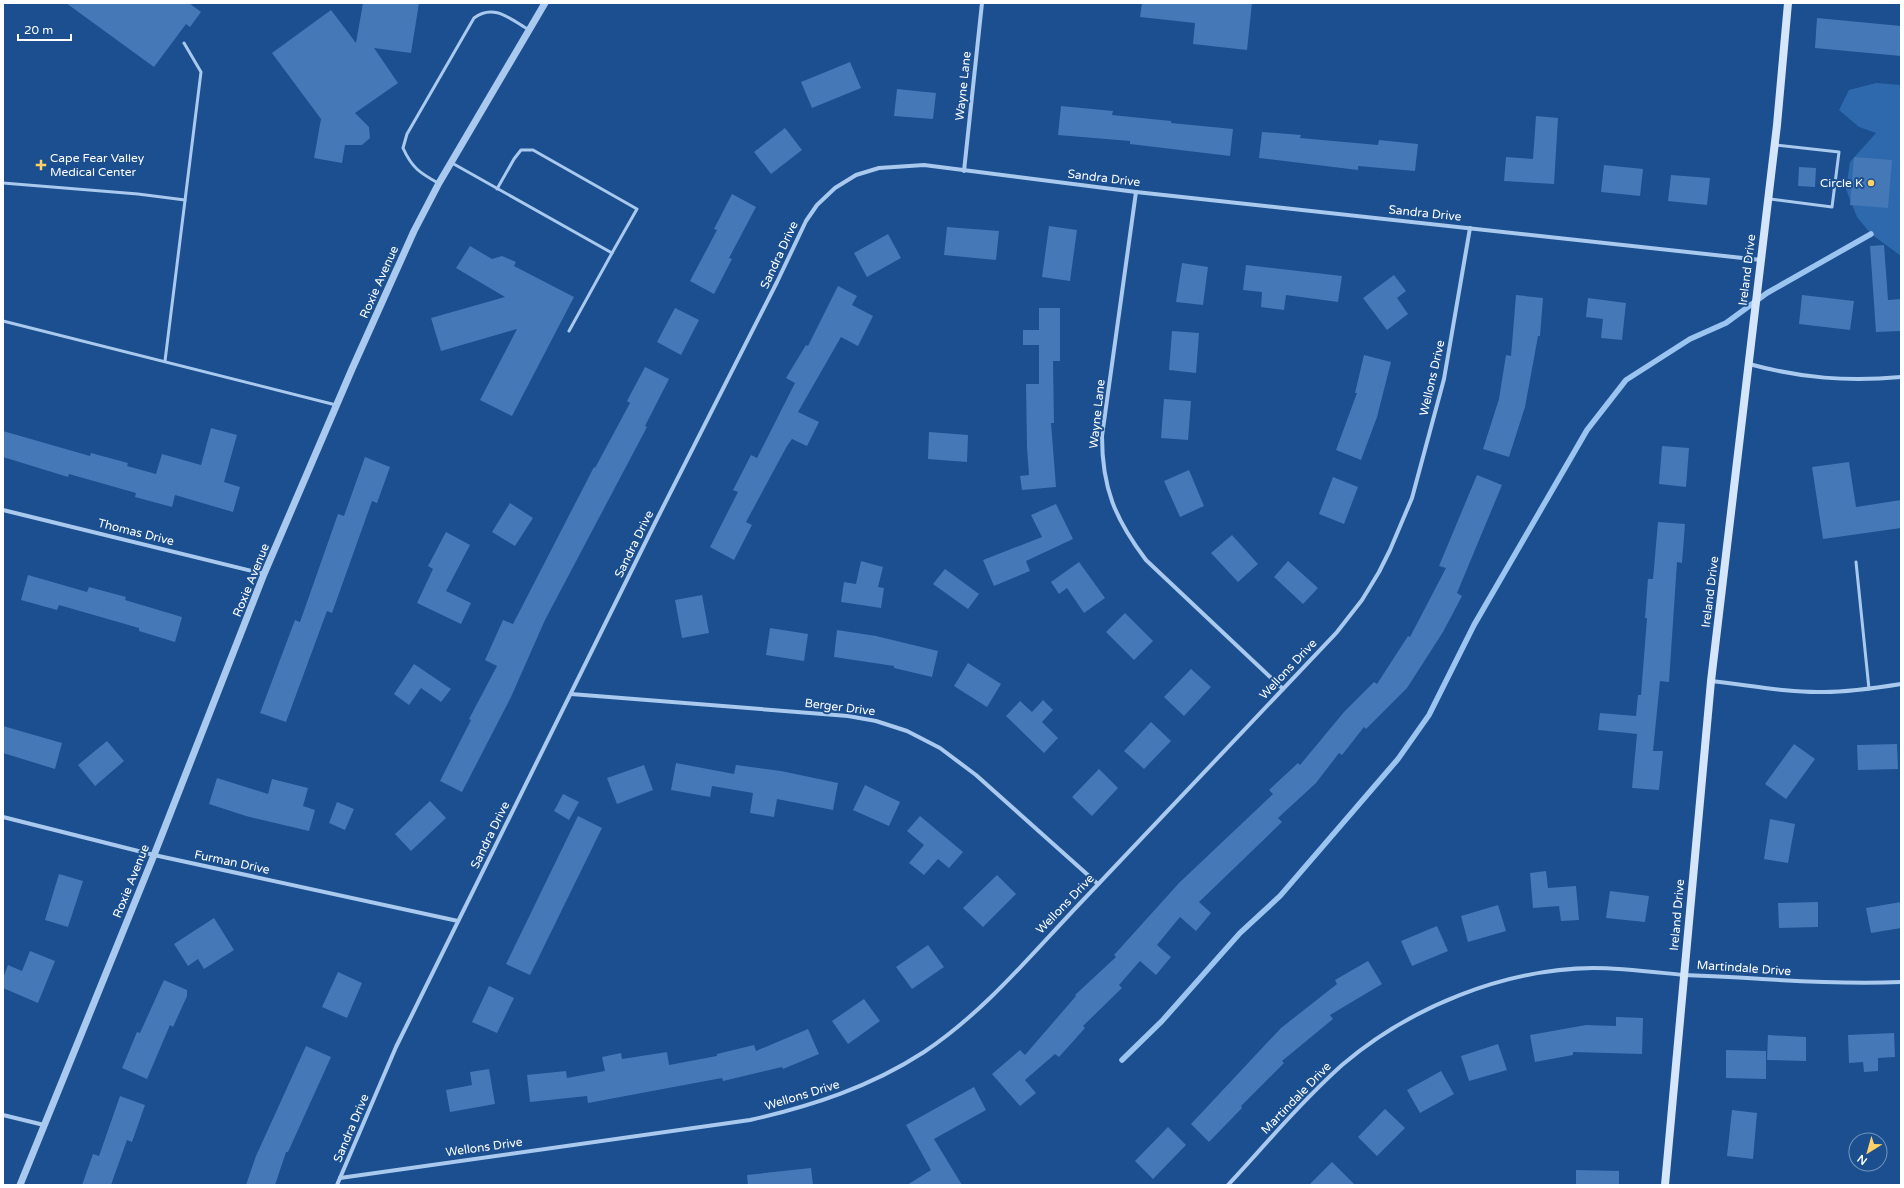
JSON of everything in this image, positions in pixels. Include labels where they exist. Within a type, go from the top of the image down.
[{"type":"main road","name":"Ireland Drive","points":[[1665,1185],[1711,681],[1768,199],[1788,3]]},
{"type":"street","name":"Roxie Avenue","points":[[20,1185],[154,855],[264,574],[336,405],[414,231],[439,183],[545,3]]},
{"type":"street","name":"Wayne Lane","points":[[964,171],[982,3]]},
{"type":"street","name":"Sandra Drive","points":[[340,1178],[396,1047],[806,221],[817,205],[840,185],[856,175],[879,168],[924,165],[1136,192],[1761,260]]},
{"type":"street","name":"Wayne Lane","points":[[1136,192],[1102,436],[1102,456],[1106,485],[1115,512],[1125,531],[1146,560],[1283,689]]},
{"type":"street","name":"Wellons Drive","points":[[340,1178],[750,1120],[794,1110],[833,1097],[867,1083],[896,1068],[924,1052],[984,1004],[1337,632],[1362,600],[1390,550],[1412,498],[1444,379],[1470,228]]},
{"type":"street","points":[[1748,364],[1783,373],[1823,379],[1864,380],[1901,377]]},
{"type":"street","name":"Thomas Drive","points":[[3,510],[264,574]]},
{"type":"street","points":[[1711,681],[1800,691],[1824,692],[1869,689],[1901,684]]},
{"type":"street","name":"Berger Drive","points":[[571,694],[848,716],[876,721],[907,732],[940,748],[976,775],[1098,884]]},
{"type":"street","name":"Furman Drive","points":[[3,817],[154,855],[458,922]]},
{"type":"street","name":"Martindale Drive","points":[[1228,1185],[1317,1089],[1344,1064],[1383,1035],[1425,1011],[1466,993],[1509,979],[1553,971],[1594,968],[1799,982],[1860,984],[1901,982]]},
{"type":"street","points":[[3,1115],[44,1125]]},
{"type":"street","points":[[337,1185],[340,1178]]},
{"type":"lane","points":[[439,183],[417,171],[408,160],[402,148],[407,134],[474,18],[482,12],[494,10],[529,30]]},
{"type":"lane","points":[[165,361],[201,72],[184,43]]},
{"type":"lane","points":[[1768,199],[1832,207],[1839,152],[1774,145]]},
{"type":"lane","points":[[497,189],[514,159],[522,150],[533,150],[637,209],[569,331]]},
{"type":"lane","points":[[452,163],[612,253]]},
{"type":"lane","points":[[3,183],[138,194],[185,200]]},
{"type":"lane","points":[[3,321],[336,405]]},
{"type":"lane","points":[[1856,562],[1869,689]]},
{"type":"shaded area","points":[[1876,83],[1901,85],[1901,256],[1871,234],[1857,217],[1846,189],[1850,162],[1876,133],[1859,127],[1839,110],[1849,90]]},
{"type":"building","points":[[66,3],[189,3],[201,12],[190,27],[186,24],[154,67]]},
{"type":"building","points":[[363,3],[419,3],[411,53],[374,48],[398,83],[355,113],[369,127],[370,138],[362,145],[345,145],[342,163],[314,158],[321,119],[272,53],[331,10],[356,43]]},
{"type":"building","points":[[1142,3],[1252,3],[1247,50],[1193,44],[1195,23],[1140,17]]},
{"type":"building","points":[[1817,18],[1901,26],[1901,56],[1815,48]]},
{"type":"building","points":[[850,62],[861,88],[812,108],[801,82]]},
{"type":"building","points":[[897,89],[936,93],[933,119],[894,116]]},
{"type":"building","points":[[1061,106],[1113,111],[1112,115],[1171,121],[1171,123],[1233,129],[1230,156],[1130,144],[1130,141],[1058,135]]},
{"type":"building","points":[[1536,116],[1558,118],[1554,184],[1504,181],[1506,157],[1533,159]]},
{"type":"building","points":[[785,128],[802,150],[771,174],[754,152]]},
{"type":"building","points":[[1262,132],[1301,135],[1300,138],[1378,145],[1379,140],[1418,144],[1415,171],[1358,166],[1358,170],[1259,158]]},
{"type":"building","name":"Circle K","points":[[1854,157],[1892,160],[1888,208],[1850,205]]},
{"type":"building","points":[[1604,165],[1643,169],[1640,196],[1601,192]]},
{"type":"building","name":"Circle K","points":[[1799,167],[1816,168],[1815,187],[1798,186]]},
{"type":"building","points":[[1671,175],[1710,178],[1707,205],[1668,201]]},
{"type":"building","points":[[732,194],[756,207],[729,258],[732,259],[714,294],[690,281],[717,230],[714,229]]},
{"type":"building","points":[[1049,226],[1077,230],[1070,281],[1042,277]]},
{"type":"building","points":[[947,227],[999,231],[996,260],[944,255]]},
{"type":"building","points":[[888,234],[901,258],[867,277],[854,253]]},
{"type":"building","points":[[1884,245],[1888,300],[1901,299],[1901,331],[1876,332],[1870,246]]},
{"type":"building","points":[[470,246],[492,259],[502,256],[516,262],[514,266],[574,297],[512,416],[480,400],[517,329],[441,351],[431,318],[505,297],[456,268]]},
{"type":"building","points":[[1182,263],[1208,267],[1203,305],[1176,302]]},
{"type":"building","points":[[1246,265],[1342,276],[1338,302],[1286,295],[1284,310],[1261,307],[1262,292],[1243,290]]},
{"type":"building","points":[[1394,275],[1406,291],[1397,298],[1408,314],[1387,330],[1363,298]]},
{"type":"building","points":[[838,286],[857,296],[852,305],[873,316],[858,346],[841,337],[798,412],[819,422],[807,446],[792,439],[787,446],[746,522],[752,525],[734,560],[710,547],[738,492],[733,490],[751,455],[757,458],[795,383],[786,378],[806,345],[808,346]]},
{"type":"building","points":[[1516,295],[1543,298],[1540,336],[1538,336],[1525,407],[1509,457],[1483,449],[1499,399],[1506,355],[1511,356]]},
{"type":"building","points":[[1802,295],[1854,301],[1850,330],[1799,324]]},
{"type":"building","points":[[1588,298],[1626,303],[1622,340],[1601,338],[1603,319],[1586,317]]},
{"type":"building","points":[[675,308],[699,320],[681,355],[657,342]]},
{"type":"building","points":[[1039,308],[1060,308],[1060,361],[1053,361],[1054,423],[1051,423],[1056,487],[1022,490],[1020,476],[1029,475],[1026,384],[1039,384],[1039,345],[1023,345],[1023,330],[1039,330]]},
{"type":"building","points":[[1172,331],[1199,333],[1196,373],[1169,370]]},
{"type":"building","points":[[1364,355],[1391,362],[1377,417],[1361,460],[1336,450],[1357,393],[1355,393]]},
{"type":"building","points":[[645,367],[669,379],[645,426],[647,427],[545,620],[511,697],[462,792],[440,781],[471,720],[469,719],[497,666],[485,660],[503,620],[513,624],[594,467],[595,468],[630,403],[627,401]]},
{"type":"building","points":[[1164,399],[1191,401],[1188,440],[1161,438]]},
{"type":"building","points":[[211,428],[237,435],[224,482],[240,487],[233,512],[175,495],[172,507],[135,497],[136,493],[69,474],[68,477],[3,457],[3,431],[90,456],[91,453],[128,463],[127,466],[156,474],[162,454],[201,465]]},
{"type":"building","points":[[929,432],[968,435],[967,462],[928,459]]},
{"type":"building","points":[[1662,446],[1689,448],[1686,487],[1659,484]]},
{"type":"building","points":[[365,457],[390,467],[377,503],[372,501],[332,613],[327,611],[286,722],[260,713],[295,620],[300,622],[338,514],[344,516]]},
{"type":"building","points":[[1849,462],[1856,507],[1901,500],[1901,528],[1823,539],[1812,467]]},
{"type":"building","points":[[1189,470],[1204,506],[1180,517],[1164,481]]},
{"type":"building","points":[[1477,475],[1502,485],[1457,593],[1462,596],[1443,632],[1407,688],[1366,729],[1364,727],[1342,755],[1339,753],[1316,783],[1278,818],[1282,822],[1199,902],[1211,913],[1196,931],[1180,917],[1157,945],[1171,957],[1156,975],[1140,961],[1119,985],[1122,988],[1083,1026],[1085,1028],[1059,1057],[1055,1054],[1025,1080],[1036,1093],[1020,1106],[992,1074],[1020,1050],[1025,1055],[1076,996],[1075,995],[1116,957],[1114,955],[1179,883],[1273,794],[1269,790],[1298,763],[1300,765],[1344,712],[1374,682],[1377,684],[1408,636],[1410,637],[1446,568],[1439,566]]},
{"type":"building","points":[[1333,477],[1358,487],[1344,524],[1319,514]]},
{"type":"building","points":[[510,503],[533,518],[515,546],[492,532]]},
{"type":"building","points":[[1056,504],[1073,539],[1026,561],[1030,571],[994,586],[983,560],[1042,537],[1031,515]]},
{"type":"building","points":[[1658,522],[1685,524],[1682,563],[1677,562],[1669,682],[1660,681],[1653,751],[1663,751],[1659,790],[1632,788],[1637,734],[1598,730],[1600,713],[1636,716],[1638,695],[1641,695],[1647,618],[1645,618],[1648,579],[1653,579]]},
{"type":"building","points":[[446,532],[470,545],[446,591],[471,603],[461,624],[417,603],[433,569],[428,566]]},
{"type":"building","points":[[1232,535],[1258,564],[1238,582],[1211,553]]},
{"type":"building","points":[[861,561],[883,567],[878,587],[884,588],[881,608],[841,602],[844,582],[856,584]]},
{"type":"building","points":[[1288,561],[1318,588],[1303,604],[1274,577]]},
{"type":"building","points":[[1079,562],[1105,598],[1084,613],[1067,588],[1059,594],[1051,582]]},
{"type":"building","points":[[945,569],[979,594],[968,609],[933,584]]},
{"type":"building","points":[[28,575],[87,592],[89,587],[126,597],[125,600],[182,617],[175,642],[139,631],[139,628],[59,605],[57,610],[21,600]]},
{"type":"building","points":[[702,595],[709,633],[682,638],[675,600]]},
{"type":"building","points":[[1125,613],[1153,641],[1134,660],[1106,632]]},
{"type":"building","points":[[770,628],[808,634],[804,661],[766,655]]},
{"type":"building","points":[[837,630],[876,636],[938,651],[932,677],[894,668],[894,666],[834,657]]},
{"type":"building","points":[[968,663],[1001,684],[987,707],[954,686]]},
{"type":"building","points":[[414,664],[451,689],[441,702],[421,688],[409,705],[394,694]]},
{"type":"building","points":[[1191,669],[1211,687],[1184,716],[1164,697]]},
{"type":"building","points":[[1043,700],[1053,710],[1042,722],[1058,738],[1044,753],[1006,716],[1020,701],[1032,712]]},
{"type":"building","points":[[1151,722],[1171,741],[1144,769],[1124,751]]},
{"type":"building","points":[[3,726],[62,743],[55,769],[3,753]]},
{"type":"building","points":[[107,741],[124,761],[95,786],[78,765]]},
{"type":"building","points":[[1794,744],[1815,759],[1786,799],[1765,784]]},
{"type":"building","points":[[1897,744],[1898,769],[1858,770],[1857,745]]},
{"type":"building","points":[[676,763],[734,774],[736,765],[781,771],[838,783],[833,810],[777,799],[774,817],[750,813],[753,793],[712,786],[710,797],[671,790]]},
{"type":"building","points":[[644,765],[653,790],[617,804],[607,778]]},
{"type":"building","points":[[1099,769],[1118,788],[1092,816],[1072,797]]},
{"type":"building","points":[[217,778],[268,794],[272,779],[308,788],[303,806],[315,810],[309,831],[246,816],[209,804]]},
{"type":"building","points":[[865,785],[900,802],[889,826],[853,810]]},
{"type":"building","points":[[563,794],[579,802],[569,820],[554,811]]},
{"type":"building","points":[[430,801],[446,818],[411,851],[395,834]]},
{"type":"building","points":[[337,802],[354,809],[345,830],[329,823]]},
{"type":"building","points":[[578,816],[602,828],[530,975],[506,964]]},
{"type":"building","points":[[920,816],[963,852],[949,868],[938,859],[924,875],[909,863],[924,845],[907,831]]},
{"type":"building","points":[[1770,819],[1795,824],[1788,863],[1764,859]]},
{"type":"building","points":[[1546,871],[1548,888],[1576,886],[1579,920],[1561,921],[1559,906],[1533,908],[1530,873]]},
{"type":"building","points":[[59,874],[83,881],[68,927],[45,920]]},
{"type":"building","points":[[997,875],[1016,894],[983,927],[963,908]]},
{"type":"building","points":[[1610,891],[1649,896],[1645,922],[1606,918]]},
{"type":"building","points":[[1818,902],[1818,927],[1779,928],[1778,903]]},
{"type":"building","points":[[1901,902],[1901,928],[1871,933],[1866,908]]},
{"type":"building","points":[[1498,905],[1506,931],[1468,942],[1461,916]]},
{"type":"building","points":[[214,918],[234,950],[204,969],[198,959],[188,966],[174,944]]},
{"type":"building","points":[[1437,926],[1448,951],[1412,966],[1401,941]]},
{"type":"building","points":[[928,945],[944,967],[912,989],[896,967]]},
{"type":"building","points":[[30,951],[55,961],[38,1003],[3,988],[3,978],[8,965],[22,971]]},
{"type":"building","points":[[1368,961],[1382,984],[1330,1015],[1333,1019],[1282,1061],[1284,1063],[1241,1106],[1242,1108],[1209,1142],[1191,1124],[1281,1028],[1337,984],[1335,980]]},
{"type":"building","points":[[338,972],[362,983],[347,1018],[322,1007]]},
{"type":"building","points":[[164,980],[187,990],[187,996],[173,1027],[170,1025],[147,1079],[122,1068],[137,1032],[140,1033]]},
{"type":"building","points":[[489,986],[514,998],[497,1033],[472,1022]]},
{"type":"building","points":[[864,999],[880,1021],[848,1044],[832,1021]]},
{"type":"building","points":[[1616,1017],[1643,1018],[1642,1054],[1573,1052],[1573,1055],[1535,1062],[1530,1035],[1586,1025],[1616,1026]]},
{"type":"building","points":[[808,1029],[819,1054],[783,1069],[782,1067],[723,1081],[722,1078],[588,1103],[587,1096],[530,1102],[527,1075],[566,1071],[567,1078],[605,1071],[602,1057],[621,1053],[622,1059],[667,1052],[669,1065],[717,1056],[717,1054],[754,1045],[756,1051]]},
{"type":"building","points":[[1894,1033],[1895,1057],[1878,1058],[1878,1071],[1864,1072],[1863,1062],[1849,1063],[1848,1035]]},
{"type":"building","points":[[1768,1035],[1806,1037],[1806,1061],[1767,1060]]},
{"type":"building","points":[[1498,1044],[1507,1070],[1469,1081],[1461,1056]]},
{"type":"building","points":[[306,1046],[331,1057],[288,1152],[286,1152],[275,1185],[246,1185],[256,1156]]},
{"type":"building","points":[[1726,1050],[1766,1051],[1766,1079],[1726,1078]]},
{"type":"building","points":[[489,1069],[495,1104],[450,1112],[446,1090],[472,1085],[470,1072]]},
{"type":"building","points":[[1441,1071],[1454,1094],[1420,1113],[1407,1090]]},
{"type":"building","points":[[974,1087],[986,1110],[934,1139],[962,1185],[907,1185],[931,1170],[906,1125]]},
{"type":"building","points":[[120,1096],[145,1105],[132,1142],[127,1140],[111,1185],[82,1185],[93,1154],[99,1156]]},
{"type":"building","points":[[1385,1109],[1405,1128],[1377,1156],[1358,1137]]},
{"type":"building","points":[[1732,1110],[1757,1113],[1753,1159],[1727,1156]]},
{"type":"building","points":[[1168,1127],[1186,1145],[1153,1179],[1135,1161]]},
{"type":"building","points":[[1332,1162],[1355,1185],[1309,1185]]},
{"type":"building","points":[[811,1168],[813,1185],[748,1185],[747,1175]]},
{"type":"building","points":[[1576,1170],[1619,1171],[1619,1185],[1576,1185]]},
{"type":"waterway","points":[[1122,1060],[1162,1021],[1240,933],[1280,896],[1398,759],[1429,715],[1474,625],[1587,430],[1626,380],[1690,339],[1726,323],[1767,293],[1871,234]]},
{"type":"place","name":"Cape Fear Valley Medical Center","points":[[41,165]]},
{"type":"place","name":"Circle K","points":[[1871,183]]}]
